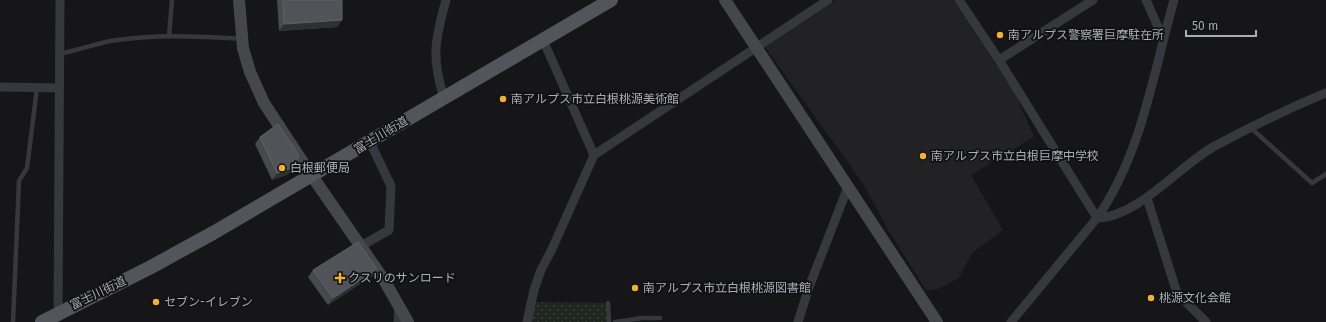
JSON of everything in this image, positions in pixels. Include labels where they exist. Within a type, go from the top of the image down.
[{"type":"main road","name":"富士川街道","points":[[42,322],[59,318],[312,176],[611,0]]},
{"type":"street","points":[[59,318],[60,0]]},
{"type":"street","points":[[239,0],[242,39],[250,72],[264,103],[312,176],[384,280],[408,322]]},
{"type":"street","points":[[444,98],[438,79],[435,54],[436,38],[446,0]]},
{"type":"street","points":[[725,0],[937,322]]},
{"type":"street","points":[[527,322],[534,290],[541,270],[552,249],[594,155],[828,0]]},
{"type":"street","points":[[959,0],[999,60],[1097,218]]},
{"type":"street","points":[[999,60],[1093,0]]},
{"type":"street","points":[[1146,0],[1163,38]]},
{"type":"street","points":[[1011,322],[1097,218],[1109,200],[1128,162],[1148,103],[1163,38],[1174,0]]},
{"type":"street","points":[[543,40],[594,155]]},
{"type":"street","points":[[0,87],[59,88]]},
{"type":"street","points":[[1097,218],[1109,218],[1147,198],[1205,152],[1251,128],[1326,93]]},
{"type":"street","points":[[361,246],[389,230],[391,186],[370,142]]},
{"type":"street","points":[[798,322],[809,287],[848,186]]},
{"type":"street","points":[[1147,198],[1177,293],[1206,322]]},
{"type":"street","points":[[398,305],[398,322]]},
{"type":"lane","points":[[169,36],[172,0]]},
{"type":"lane","points":[[59,54],[110,41],[169,36],[189,35],[242,39]]},
{"type":"lane","points":[[14,322],[19,181],[27,168],[37,88]]},
{"type":"lane","points":[[1251,128],[1312,183],[1326,174]]},
{"type":"lane","points":[[608,303],[609,322]]},
{"type":"lane","points":[[615,322],[642,318],[660,318]]},
{"type":"shaded area","name":"南アルプス市立白根巨摩中学校","points":[[837,0],[953,0],[1014,91],[1034,137],[971,175],[1003,230],[972,253],[959,278],[938,289],[926,290],[890,233],[862,182],[765,47]]},
{"type":"shaded area","points":[[531,302],[608,303],[609,322],[527,322]]},
{"type":"building","points":[[283,0],[342,0],[342,20],[284,24]]},
{"type":"building","points":[[278,124],[299,155],[294,167],[277,173],[260,137]]},
{"type":"building","points":[[358,242],[377,269],[333,298],[313,270]]},
{"type":"place","name":"南アルプス警察署巨摩駐在所","points":[[1000,35]]},
{"type":"place","name":"南アルプス市立白根桃源美術館","points":[[503,99]]},
{"type":"place","name":"南アルプス市立白根巨摩中学校","points":[[923,156]]},
{"type":"place","name":"白根郵便局","points":[[282,168]]},
{"type":"place","name":"クスリのサンロード","points":[[340,278]]},
{"type":"place","name":"南アルプス市立白根桃源図書館","points":[[635,288]]},
{"type":"place","name":"桃源文化会館","points":[[1151,298]]},
{"type":"place","name":"セブン-イレブン","points":[[156,302]]}]
